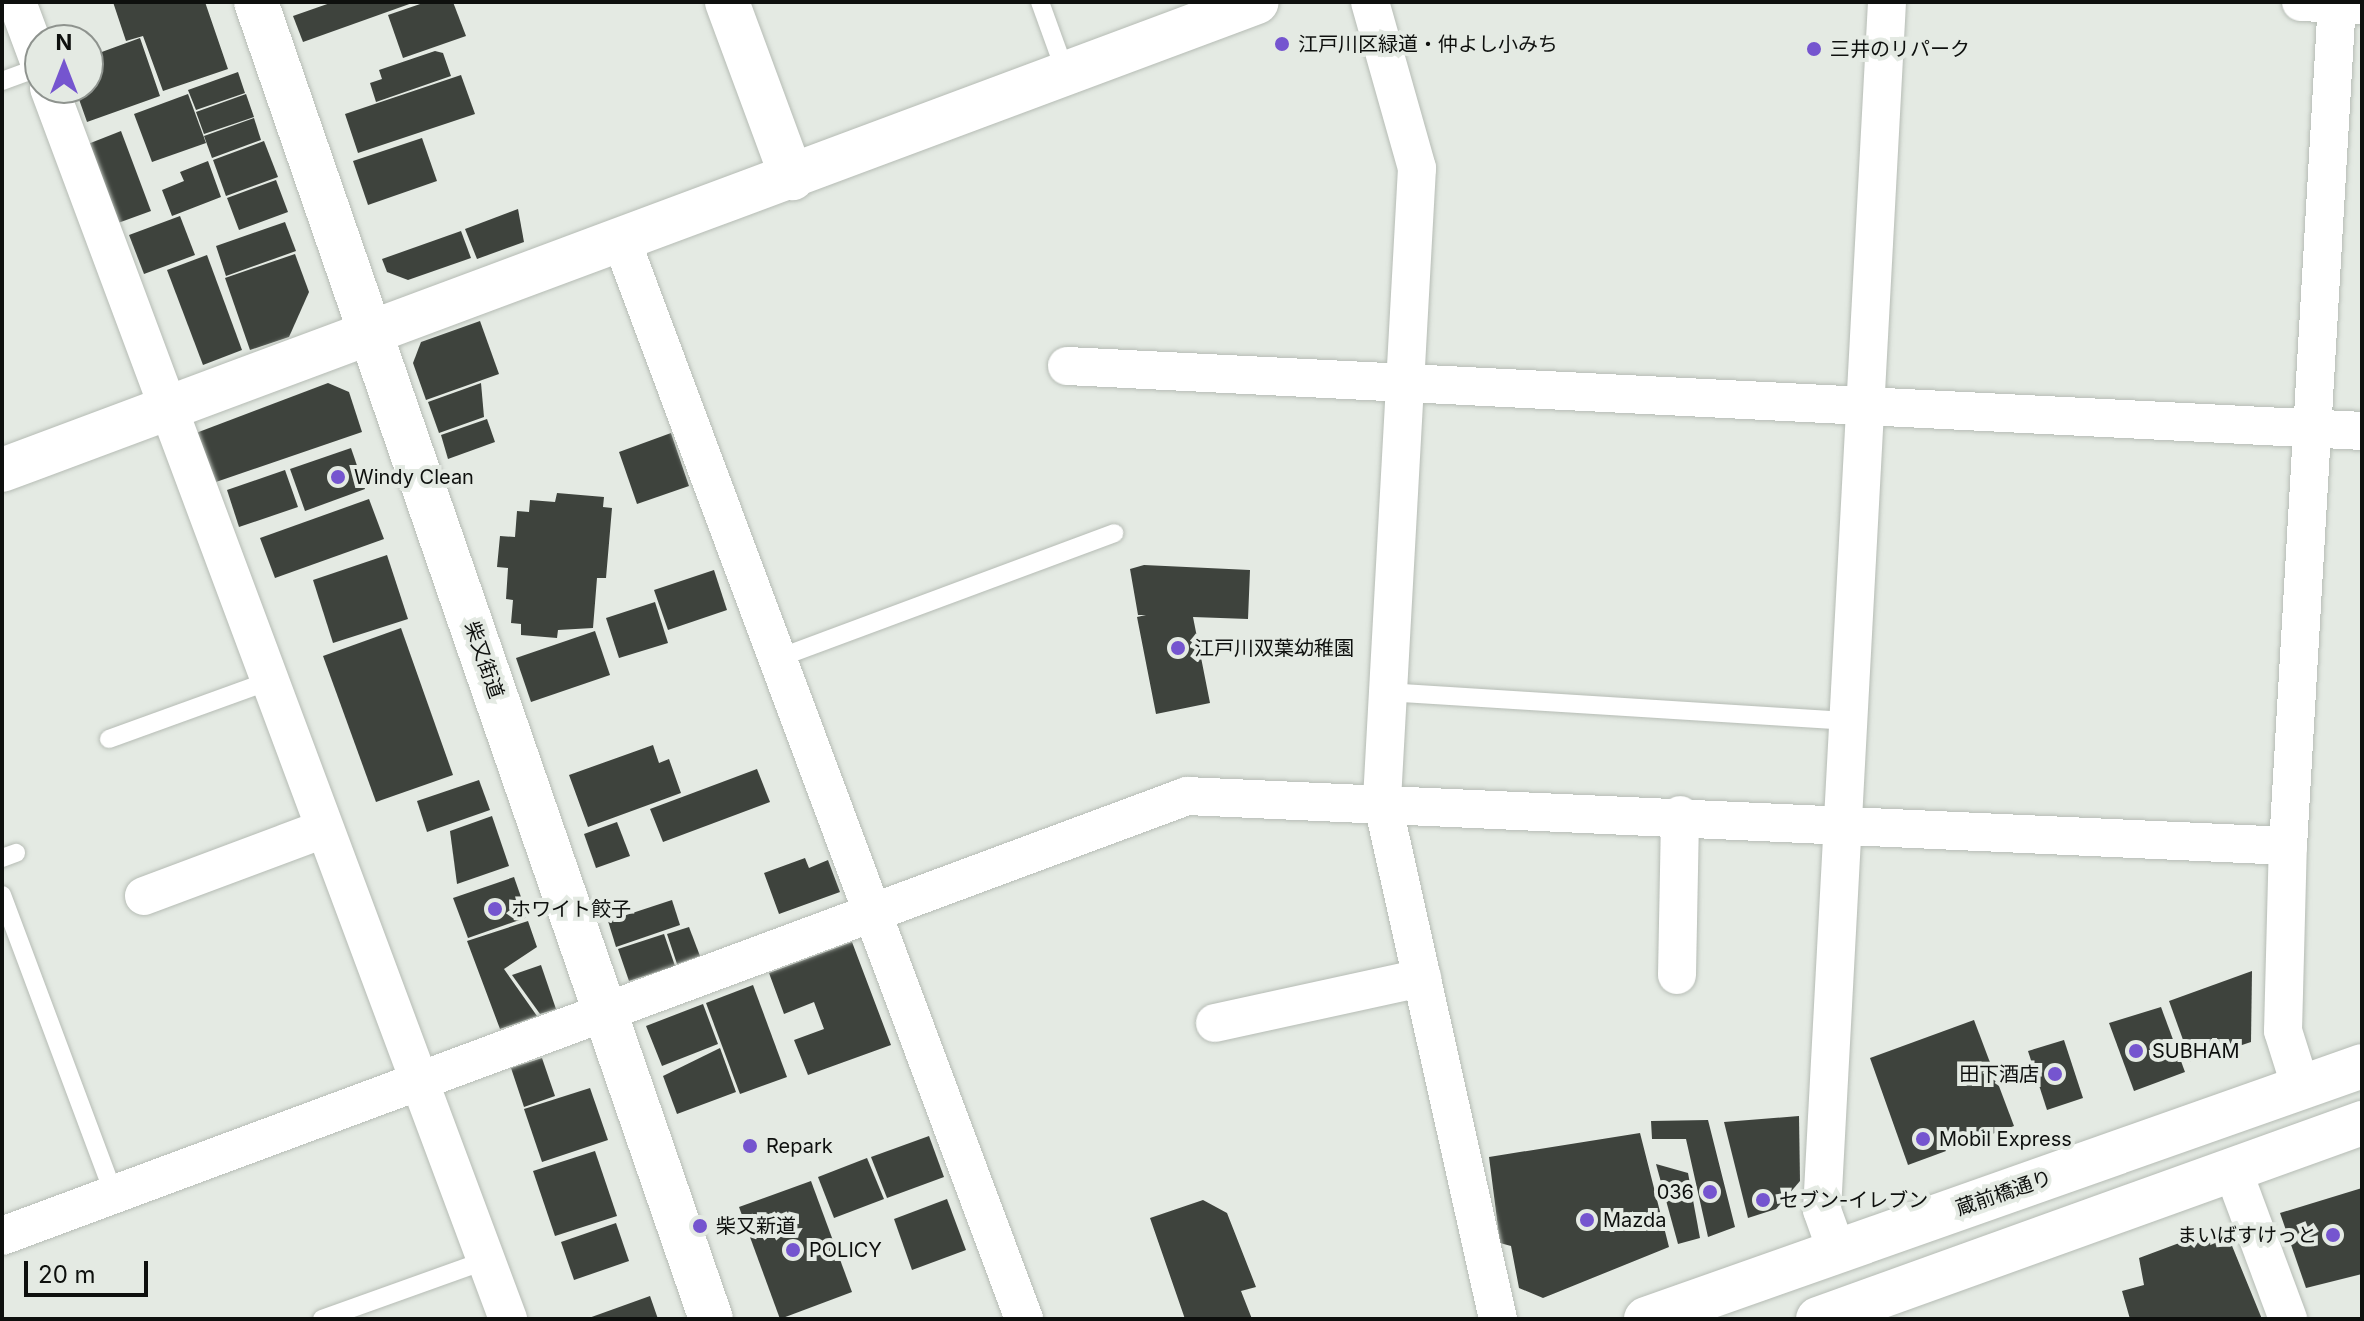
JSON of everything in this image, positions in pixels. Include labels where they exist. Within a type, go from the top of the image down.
[{"type":"main road","name":"柴又街道","points":[[256,2],[711,1319]]},
{"type":"main road","points":[[727,2],[792,178]]},
{"type":"main road","points":[[2,470],[371,336],[1257,2]]},
{"type":"main road","name":"蔵前橋通り","points":[[1646,1319],[2362,1066]]},
{"type":"main road","points":[[1818,1319],[2362,1123]]},
{"type":"street","points":[[17,2],[25,24]]},
{"type":"street","points":[[1370,2],[1416,159],[1382,800],[1498,1319]]},
{"type":"street","points":[[1837,1252],[1822,1210],[1861,407],[1887,2]]},
{"type":"street","points":[[2301,1088],[2283,1031],[2288,846],[2334,3]]},
{"type":"street","points":[[55,104],[508,1319]]},
{"type":"street","points":[[622,242],[868,913],[1024,1319]]},
{"type":"street","points":[[1067,366],[2313,431],[2362,431]]},
{"type":"street","points":[[2,1236],[1187,796],[1382,800],[2288,846]]},
{"type":"street","points":[[1677,975],[1680,815]]},
{"type":"street","points":[[144,896],[323,829]]},
{"type":"street","points":[[1215,1023],[1422,978]]},
{"type":"street","points":[[2233,1171],[2288,1319]]},
{"type":"lane","points":[[1040,2],[1066,74]]},
{"type":"lane","points":[[2,81],[24,72]]},
{"type":"lane","points":[[776,659],[1114,533]]},
{"type":"lane","points":[[109,739],[269,681]]},
{"type":"lane","points":[[1387,692],[1845,721]]},
{"type":"lane","points":[[2,895],[114,1195]]},
{"type":"lane","points":[[322,1319],[487,1260]]},
{"type":"building","points":[[113,2],[205,2],[228,69],[163,91],[143,36],[126,41]]},
{"type":"building","points":[[333,2],[415,2],[303,42],[293,16]]},
{"type":"building","points":[[426,2],[453,2],[466,36],[403,58],[388,15]]},
{"type":"building","points":[[140,38],[160,96],[87,122],[81,104],[104,104],[104,51]]},
{"type":"building","points":[[435,51],[443,53],[451,76],[376,102],[370,83],[382,79],[379,70]]},
{"type":"building","points":[[238,72],[245,93],[196,110],[188,90]]},
{"type":"building","points":[[461,75],[475,114],[358,153],[345,114]]},
{"type":"building","points":[[188,94],[206,143],[152,162],[134,114]]},
{"type":"building","points":[[246,94],[254,117],[204,134],[196,112]]},
{"type":"building","points":[[254,118],[261,140],[212,158],[204,136]]},
{"type":"building","points":[[121,131],[151,211],[118,223],[88,144]]},
{"type":"building","points":[[422,138],[437,181],[368,205],[353,161]]},
{"type":"building","points":[[264,141],[278,177],[226,196],[213,160]]},
{"type":"building","points":[[208,161],[221,197],[172,216],[162,190],[184,181],[180,172]]},
{"type":"building","points":[[276,180],[288,212],[239,230],[227,198]]},
{"type":"building","points":[[518,209],[524,242],[477,259],[465,229]]},
{"type":"building","points":[[180,216],[195,255],[144,274],[129,235]]},
{"type":"building","points":[[285,222],[296,251],[226,276],[216,246]]},
{"type":"building","points":[[461,231],[471,258],[408,280],[387,272],[382,259]]},
{"type":"building","points":[[295,254],[309,292],[289,337],[250,350],[225,278]]},
{"type":"building","points":[[207,255],[242,350],[203,365],[167,270]]},
{"type":"building","points":[[480,321],[499,374],[426,400],[413,363],[421,342]]},
{"type":"building","points":[[328,383],[349,392],[362,432],[213,483],[196,433]]},
{"type":"building","points":[[481,383],[484,417],[439,433],[428,402]]},
{"type":"building","points":[[487,419],[495,442],[448,459],[441,435]]},
{"type":"building","points":[[671,433],[689,486],[637,504],[619,452]]},
{"type":"building","points":[[351,448],[365,489],[305,511],[290,469]]},
{"type":"building","points":[[285,470],[298,507],[239,527],[227,490]]},
{"type":"building","points":[[557,493],[604,497],[603,507],[612,508],[606,578],[597,578],[593,628],[558,630],[557,638],[521,635],[521,624],[511,623],[513,600],[506,599],[508,568],[497,567],[500,536],[515,537],[517,511],[529,512],[530,500],[555,502]]},
{"type":"building","points":[[369,499],[384,539],[275,578],[260,538]]},
{"type":"building","points":[[387,555],[408,619],[333,643],[313,580]]},
{"type":"building","points":[[1144,565],[1250,570],[1248,619],[1193,617],[1210,703],[1156,714],[1137,617],[1146,615],[1138,615],[1130,569]]},
{"type":"building","points":[[714,570],[727,610],[668,630],[654,590]]},
{"type":"building","points":[[655,602],[668,643],[619,658],[606,618]]},
{"type":"building","points":[[401,628],[453,775],[376,802],[323,656]]},
{"type":"building","points":[[595,631],[610,675],[531,702],[516,658]]},
{"type":"building","points":[[653,745],[659,763],[669,759],[681,793],[588,827],[569,775]]},
{"type":"building","points":[[757,769],[770,802],[663,842],[650,809]]},
{"type":"building","points":[[479,780],[490,810],[427,832],[417,801]]},
{"type":"building","points":[[492,816],[509,866],[457,884],[450,831]]},
{"type":"building","points":[[617,822],[630,856],[596,868],[584,834]]},
{"type":"building","points":[[805,858],[809,868],[828,860],[840,892],[779,914],[764,873]]},
{"type":"building","points":[[514,877],[528,917],[468,938],[453,898]]},
{"type":"building","points":[[672,900],[680,925],[616,947],[608,921]]},
{"type":"building","points":[[528,921],[537,947],[504,969],[537,1016],[500,1029],[467,941]]},
{"type":"building","points":[[689,927],[700,956],[677,964],[667,934]]},
{"type":"building","points":[[664,934],[675,966],[629,981],[618,949]]},
{"type":"building","points":[[852,942],[891,1045],[808,1075],[794,1040],[824,1029],[814,1002],[784,1014],[769,973]]},
{"type":"building","points":[[541,965],[556,1009],[540,1014],[512,975]]},
{"type":"building","points":[[2252,971],[2251,1042],[2191,1062],[2169,1001]]},
{"type":"building","points":[[753,985],[787,1077],[740,1094],[706,1003]]},
{"type":"building","points":[[703,1004],[718,1044],[662,1066],[646,1026]]},
{"type":"building","points":[[2161,1007],[2185,1072],[2134,1091],[2109,1023]]},
{"type":"building","points":[[1974,1020],[2014,1126],[1908,1165],[1870,1058]]},
{"type":"building","points":[[2064,1040],[2083,1098],[2047,1110],[2028,1051]]},
{"type":"building","points":[[720,1048],[736,1092],[677,1114],[663,1076]]},
{"type":"building","points":[[542,1058],[555,1096],[524,1107],[511,1068]]},
{"type":"building","points":[[590,1088],[608,1140],[542,1162],[524,1109]]},
{"type":"building","points":[[1799,1116],[1800,1181],[1776,1209],[1748,1218],[1724,1122]]},
{"type":"building","points":[[1708,1120],[1735,1227],[1708,1237],[1686,1139],[1652,1139],[1651,1121]]},
{"type":"building","points":[[1640,1133],[1669,1247],[1543,1298],[1519,1288],[1511,1246],[1500,1243],[1489,1157]]},
{"type":"building","points":[[929,1136],[944,1177],[887,1198],[871,1157]]},
{"type":"building","points":[[595,1151],[617,1216],[555,1236],[533,1171]]},
{"type":"building","points":[[867,1158],[884,1199],[834,1218],[818,1177]]},
{"type":"building","points":[[1656,1164],[1688,1173],[1700,1238],[1678,1244]]},
{"type":"building","points":[[811,1181],[852,1292],[780,1319],[739,1207]]},
{"type":"building","points":[[2362,1188],[2362,1274],[2306,1288],[2280,1213]]},
{"type":"building","points":[[947,1199],[966,1250],[912,1270],[894,1219]]},
{"type":"building","points":[[1203,1200],[1227,1213],[1256,1287],[1241,1291],[1252,1319],[1185,1319],[1150,1218]]},
{"type":"building","points":[[616,1223],[629,1261],[574,1280],[561,1242]]},
{"type":"building","points":[[2214,1230],[2228,1236],[2262,1319],[2130,1319],[2122,1291],[2144,1285],[2139,1258]]},
{"type":"building","points":[[650,1296],[658,1319],[586,1319]]},
{"type":"place","name":"江戸川区緑道・仲よし小みち","points":[[1282,44]]},
{"type":"place","name":"三井のリパーク","points":[[1814,49]]},
{"type":"place","name":"Windy Clean","points":[[338,477]]},
{"type":"place","name":"江戸川双葉幼稚園","points":[[1178,648]]},
{"type":"place","name":"ホワイト餃子","points":[[495,909]]},
{"type":"place","name":"SUBHAM","points":[[2136,1051]]},
{"type":"place","name":"田下酒店","points":[[2055,1074]]},
{"type":"place","name":"Mobil Express","points":[[1923,1139]]},
{"type":"place","name":"Repark","points":[[750,1146]]},
{"type":"place","name":"036","points":[[1710,1192]]},
{"type":"place","name":"セブン-イレブン","points":[[1763,1200]]},
{"type":"place","name":"Mazda","points":[[1587,1220]]},
{"type":"place","name":"柴又新道","points":[[700,1226]]},
{"type":"place","name":"まいばすけっと","points":[[2333,1235]]},
{"type":"place","name":"POLICY","points":[[793,1250]]}]
